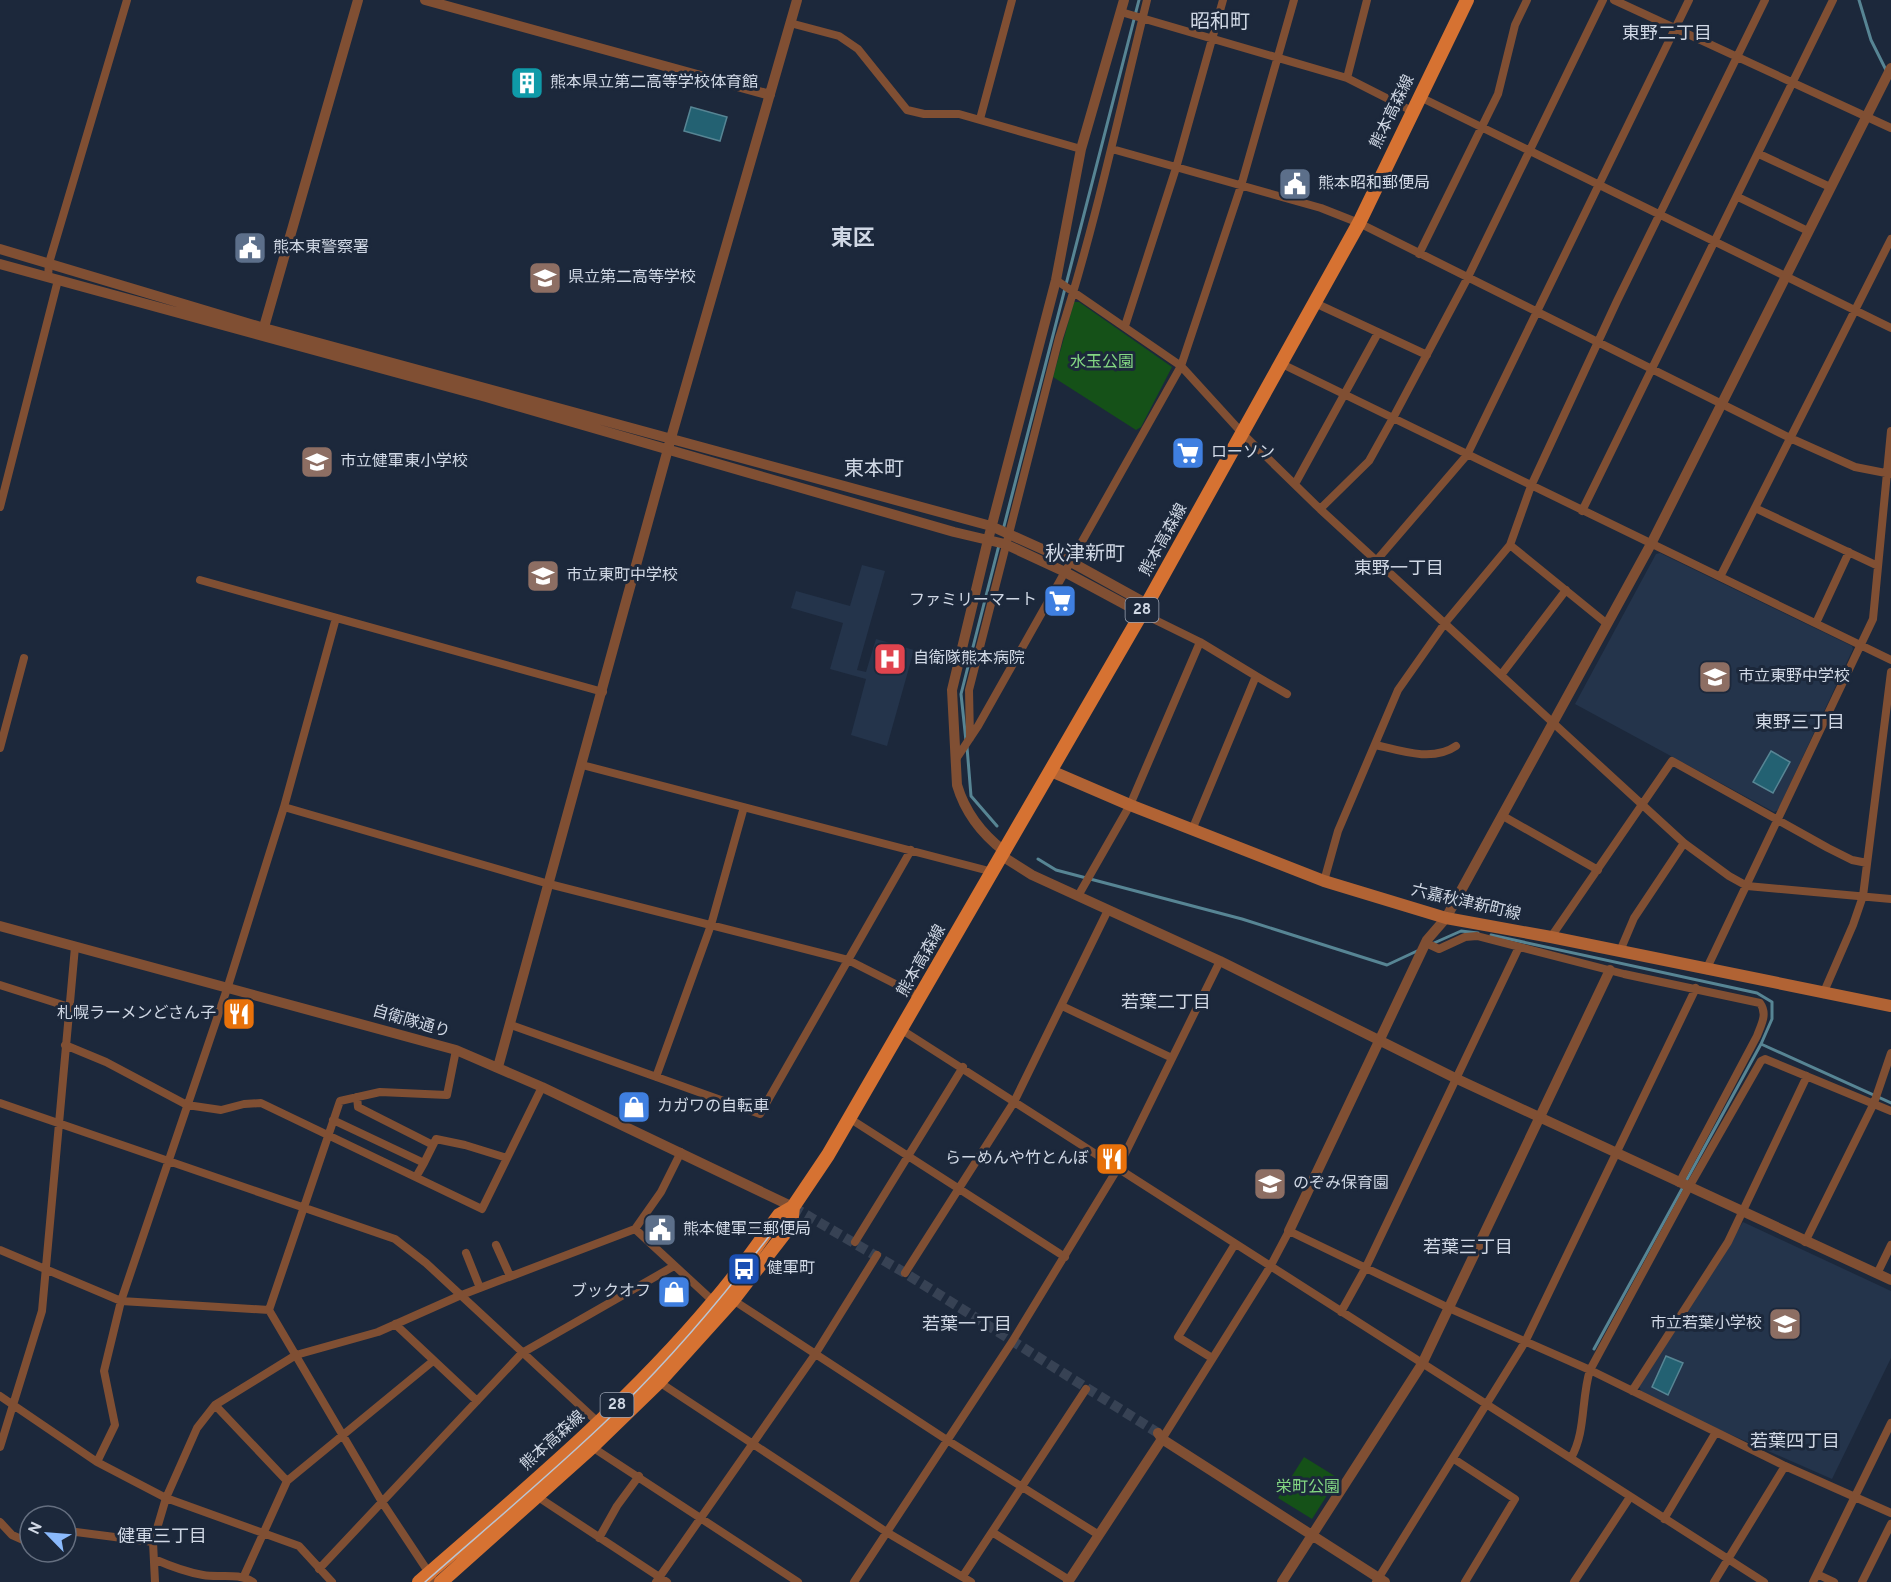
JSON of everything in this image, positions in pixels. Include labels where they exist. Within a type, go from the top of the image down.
[{"type":"main road","name":"熊本高森線","points":[[427,1580],[524,1489],[659,1382],[733,1300],[791,1225],[793,1207],[902,1030],[1282,364],[1359,223],[1418,96],[1467,0]]},
{"type":"main road","name":"六嘉秋津新町線","points":[[1051,771],[1192,830],[1324,881],[1446,918],[1551,936],[1617,953],[1891,1006]]},
{"type":"main road","name":"熊本高森線","points":[[441,1582],[592,1447],[604,1427],[646,1376],[714,1302],[779,1215],[793,1207]]},
{"type":"street","points":[[0,507],[53,279],[49,263],[127,0]]},
{"type":"street","points":[[263,332],[358,0]]},
{"type":"street","points":[[425,0],[770,95]]},
{"type":"street","points":[[498,1067],[671,438],[797,0]]},
{"type":"street","points":[[980,119],[1012,0]]},
{"type":"street","points":[[970,738],[969,690],[998,536],[1059,282],[1081,149],[1124,13],[1124,0]]},
{"type":"street","points":[[1147,0],[1140,17],[1112,149],[1059,338],[952,690],[958,756],[957,785],[964,807],[1003,854],[1032,875],[1220,961],[1455,1078],[1615,1154],[1891,1280]]},
{"type":"street","points":[[1125,326],[1176,168],[1223,0]]},
{"type":"street","points":[[958,756],[1181,366],[1241,186],[1294,0]]},
{"type":"street","points":[[1347,78],[1367,0]]},
{"type":"street","points":[[1419,254],[1498,94],[1515,25],[1527,0]]},
{"type":"street","points":[[1320,509],[1369,460],[1393,418],[1467,279],[1603,0]]},
{"type":"street","points":[[1614,0],[1891,128]]},
{"type":"street","points":[[1377,561],[1467,455],[1601,185],[1689,0]]},
{"type":"street","points":[[1324,881],[1338,831],[1398,690],[1445,623],[1510,545],[1531,486],[1597,344],[1766,0]]},
{"type":"street","points":[[1582,511],[1833,0]]},
{"type":"street","points":[[1124,13],[1347,78],[1412,111]]},
{"type":"street","points":[[790,23],[839,36],[858,49],[907,110],[924,114],[959,114],[1081,149]]},
{"type":"street","points":[[992,1532],[1069,1581],[1270,1267],[1426,943],[1446,918],[1651,544],[1890,70]]},
{"type":"street","points":[[1418,96],[1891,328]]},
{"type":"street","points":[[1112,149],[1321,208],[1359,223],[1597,344],[1790,438],[1855,467],[1889,473]]},
{"type":"street","points":[[1759,154],[1830,187]]},
{"type":"street","points":[[1738,197],[1808,231]]},
{"type":"street","points":[[1720,577],[1891,239]]},
{"type":"street","points":[[0,249],[263,332],[668,450],[998,536]]},
{"type":"street","points":[[0,264],[671,438],[998,536],[1067,567],[1144,609],[1287,694]]},
{"type":"street","points":[[1059,282],[1181,366],[1243,434],[1320,509],[1684,843],[1729,876],[1747,886],[1891,899]]},
{"type":"street","points":[[1315,303],[1427,355]]},
{"type":"street","points":[[1295,484],[1378,333]]},
{"type":"street","points":[[1282,364],[1891,660]]},
{"type":"street","points":[[1706,970],[1873,619],[1889,473],[1891,431]]},
{"type":"street","points":[[1755,508],[1878,566]]},
{"type":"street","points":[[1510,545],[1606,624]]},
{"type":"street","points":[[1816,623],[1849,552]]},
{"type":"street","points":[[200,580],[603,692]]},
{"type":"street","points":[[1501,675],[1566,590]]},
{"type":"street","points":[[97,1462],[115,1425],[104,1371],[121,1301],[228,986],[284,807],[336,618]]},
{"type":"street","points":[[1078,896],[1130,805],[1200,642]]},
{"type":"street","points":[[0,744],[24,658]]},
{"type":"street","points":[[1823,994],[1863,896],[1891,672]]},
{"type":"street","points":[[1192,830],[1256,676]]},
{"type":"street","points":[[1376,745],[1422,754],[1447,752],[1456,746]]},
{"type":"street","points":[[1551,936],[1672,761],[1852,860],[1867,863]]},
{"type":"street","points":[[582,765],[993,872]]},
{"type":"street","points":[[284,807],[549,884],[848,960],[921,997]]},
{"type":"street","points":[[656,1077],[711,925],[744,807]]},
{"type":"street","points":[[1503,816],[1598,870]]},
{"type":"street","points":[[1282,1582],[1422,1364],[1541,1118],[1634,918],[1684,843]]},
{"type":"street","points":[[511,1025],[760,1114],[911,850]]},
{"type":"street","points":[[905,1273],[1014,1102],[1108,910]]},
{"type":"street","name":"自衛隊通り","points":[[0,926],[228,986],[456,1050],[542,1087],[793,1207]]},
{"type":"street","points":[[1426,943],[1439,949],[1465,937],[1477,936],[1754,1000],[1764,1009],[1763,1020],[1684,1185],[1590,1370],[1584,1390],[1581,1434],[1570,1458]]},
{"type":"street","points":[[0,1447],[15,1405],[42,1311],[57,1123],[75,946]]},
{"type":"street","points":[[1341,1312],[1366,1266],[1519,947]]},
{"type":"street","points":[[854,1582],[888,1533],[1065,1257],[1118,1168],[1220,961]]},
{"type":"street","points":[[0,985],[69,1007]]},
{"type":"street","points":[[1160,1436],[1313,1534],[1380,1581],[1525,1342],[1696,988]]},
{"type":"street","points":[[1062,1006],[1172,1058]]},
{"type":"street","points":[[902,1030],[1764,1582]]},
{"type":"street","points":[[65,1045],[106,1062],[187,1105],[221,1110],[244,1104],[261,1103],[482,1209],[542,1087]]},
{"type":"street","points":[[427,1580],[269,1310],[340,1101],[380,1092],[447,1095],[456,1050]]},
{"type":"street","points":[[1805,1242],[1874,1103],[1891,1053]]},
{"type":"street","points":[[1684,1185],[1761,1060],[1765,1059],[1808,1076],[1891,1112]]},
{"type":"street","points":[[855,1242],[963,1067]]},
{"type":"street","points":[[1632,1391],[1728,1242],[1808,1076]]},
{"type":"street","points":[[357,1097],[358,1107],[433,1144]]},
{"type":"street","points":[[0,1103],[394,1239],[426,1263],[459,1296],[604,1427]]},
{"type":"street","points":[[849,1118],[1065,1257]]},
{"type":"street","points":[[333,1120],[424,1163]]},
{"type":"street","points":[[416,1178],[436,1139],[507,1158]]},
{"type":"street","points":[[154,1582],[153,1542],[166,1498],[197,1428],[215,1405],[296,1355],[395,1324],[459,1296],[635,1228],[662,1192],[681,1152]]},
{"type":"street","points":[[635,1228],[714,1302],[733,1300],[947,1440],[1099,1535]]},
{"type":"street","points":[[1289,1231],[1366,1266],[1449,1308],[1590,1370],[1785,1466],[1855,1495],[1891,1513]]},
{"type":"street","points":[[1212,1358],[1178,1338],[1235,1244]]},
{"type":"street","points":[[496,1245],[510,1276]]},
{"type":"street","points":[[1877,1274],[1891,1245]]},
{"type":"street","points":[[0,1250],[121,1301],[269,1310]]},
{"type":"street","points":[[466,1253],[480,1288]]},
{"type":"street","points":[[524,1489],[538,1496],[661,1580],[816,1353],[877,1255]]},
{"type":"street","points":[[319,1569],[522,1353],[674,1266]]},
{"type":"street","points":[[395,1324],[477,1401]]},
{"type":"street","points":[[244,1576],[287,1481],[433,1361]]},
{"type":"street","points":[[646,1376],[659,1382],[888,1533],[971,1582]]},
{"type":"street","points":[[963,1576],[1086,1389]]},
{"type":"street","points":[[0,1396],[97,1462],[166,1498],[299,1546],[332,1582]]},
{"type":"street","points":[[215,1405],[287,1481]]},
{"type":"street","points":[[1833,1582],[1815,1578],[1891,1423]]},
{"type":"street","points":[[1664,1519],[1716,1432]]},
{"type":"street","points":[[592,1447],[703,1517],[798,1582]]},
{"type":"street","points":[[1454,1459],[1515,1499],[1465,1582]]},
{"type":"street","points":[[1714,1582],[1785,1466]]},
{"type":"street","points":[[599,1538],[617,1506],[639,1476]]},
{"type":"street","points":[[1574,1582],[1630,1497]]},
{"type":"street","points":[[0,1522],[12,1535],[18,1538]]},
{"type":"street","points":[[1862,1582],[1887,1542],[1891,1524]]},
{"type":"street","points":[[78,1532],[153,1542]]},
{"type":"street","points":[[154,1559],[174,1568],[205,1576],[244,1576],[253,1582]]},
{"type":"shaded area","points":[[691,107],[727,117],[720,141],[684,131]]},
{"type":"shaded area","name":"市立東野中学校","points":[[1660,553],[1852,646],[1853,649],[1778,810],[1774,812],[1575,704],[1656,554]]},
{"type":"shaded area","name":"自衛隊熊本病院","points":[[862,565],[885,571],[857,670],[866,672],[876,639],[914,650],[887,746],[851,735],[866,679],[830,669],[843,623],[791,608],[796,591],[850,606]]},
{"type":"shaded area","points":[[1771,751],[1790,762],[1773,793],[1753,782]]},
{"type":"shaded area","name":"市立若葉小学校","points":[[1743,1222],[1891,1291],[1891,1358],[1832,1479],[1702,1422],[1641,1391],[1639,1386]]},
{"type":"shaded area","points":[[1666,1356],[1683,1363],[1668,1395],[1652,1387]]},
{"type":"green space","name":"水玉公園","points":[[1074,302],[1079,302],[1172,367],[1141,427],[1136,430],[1053,377]]},
{"type":"green space","name":"栄町公園","points":[[1304,1457],[1338,1478],[1312,1519],[1278,1498]]},
{"type":"waterway","points":[[1003,530],[1139,0]]},
{"type":"waterway","points":[[1859,0],[1871,40],[1886,70]]},
{"type":"waterway","points":[[966,741],[961,694],[999,545]]},
{"type":"waterway","points":[[967,747],[971,796],[997,826]]},
{"type":"waterway","points":[[1038,859],[1056,870],[1242,919],[1387,965],[1417,951]]},
{"type":"waterway","points":[[1434,943],[1461,931],[1478,933]]},
{"type":"waterway","points":[[1491,935],[1757,993],[1772,1002],[1772,1019],[1761,1044],[1686,1181]]},
{"type":"waterway","points":[[1761,1044],[1891,1103]]},
{"type":"waterway","points":[[1594,1349],[1683,1187]]},
{"type":"tunnel","points":[[793,1207],[905,1273],[1158,1433]]},
{"type":"tram line","points":[[425,1582],[559,1465],[648,1380],[692,1332],[773,1231]]},
{"type":"place","name":"熊本県立第二高等学校体育館","points":[[527,83]]},
{"type":"place","name":"熊本昭和郵便局","points":[[1295,184]]},
{"type":"place","name":"熊本東警察署","points":[[250,248]]},
{"type":"place","name":"県立第二高等学校","points":[[545,278]]},
{"type":"place","name":"ローソン","points":[[1188,453]]},
{"type":"place","name":"市立健軍東小学校","points":[[317,462]]},
{"type":"place","name":"市立東町中学校","points":[[543,576]]},
{"type":"place","name":"ファミリーマート","points":[[1060,601]]},
{"type":"place","name":"自衛隊熊本病院","points":[[890,659]]},
{"type":"place","name":"市立東野中学校","points":[[1715,677]]},
{"type":"place","name":"札幌ラーメンどさん子","points":[[239,1014]]},
{"type":"place","name":"カガワの自転車","points":[[634,1107]]},
{"type":"place","name":"らーめんや竹とんぼ","points":[[1112,1159]]},
{"type":"place","name":"のぞみ保育園","points":[[1270,1184]]},
{"type":"place","name":"熊本健軍三郵便局","points":[[660,1230]]},
{"type":"place","name":"健軍町","points":[[744,1269]]},
{"type":"place","name":"ブックオフ","points":[[674,1292]]},
{"type":"place","name":"市立若葉小学校","points":[[1785,1324]]},
{"type":"district","name":"昭和町","points":[[1220,23]]},
{"type":"district","name":"東野二丁目","points":[[1667,34]]},
{"type":"district","name":"東区","points":[[853,239]]},
{"type":"district","name":"東本町","points":[[874,470]]},
{"type":"district","name":"秋津新町","points":[[1085,555]]},
{"type":"district","name":"東野一丁目","points":[[1399,569]]},
{"type":"district","name":"東野三丁目","points":[[1800,723]]},
{"type":"district","name":"若葉二丁目","points":[[1166,1003]]},
{"type":"district","name":"若葉三丁目","points":[[1468,1248]]},
{"type":"district","name":"若葉一丁目","points":[[967,1325]]},
{"type":"district","name":"若葉四丁目","points":[[1795,1442]]},
{"type":"district","name":"健軍三丁目","points":[[162,1537]]}]
